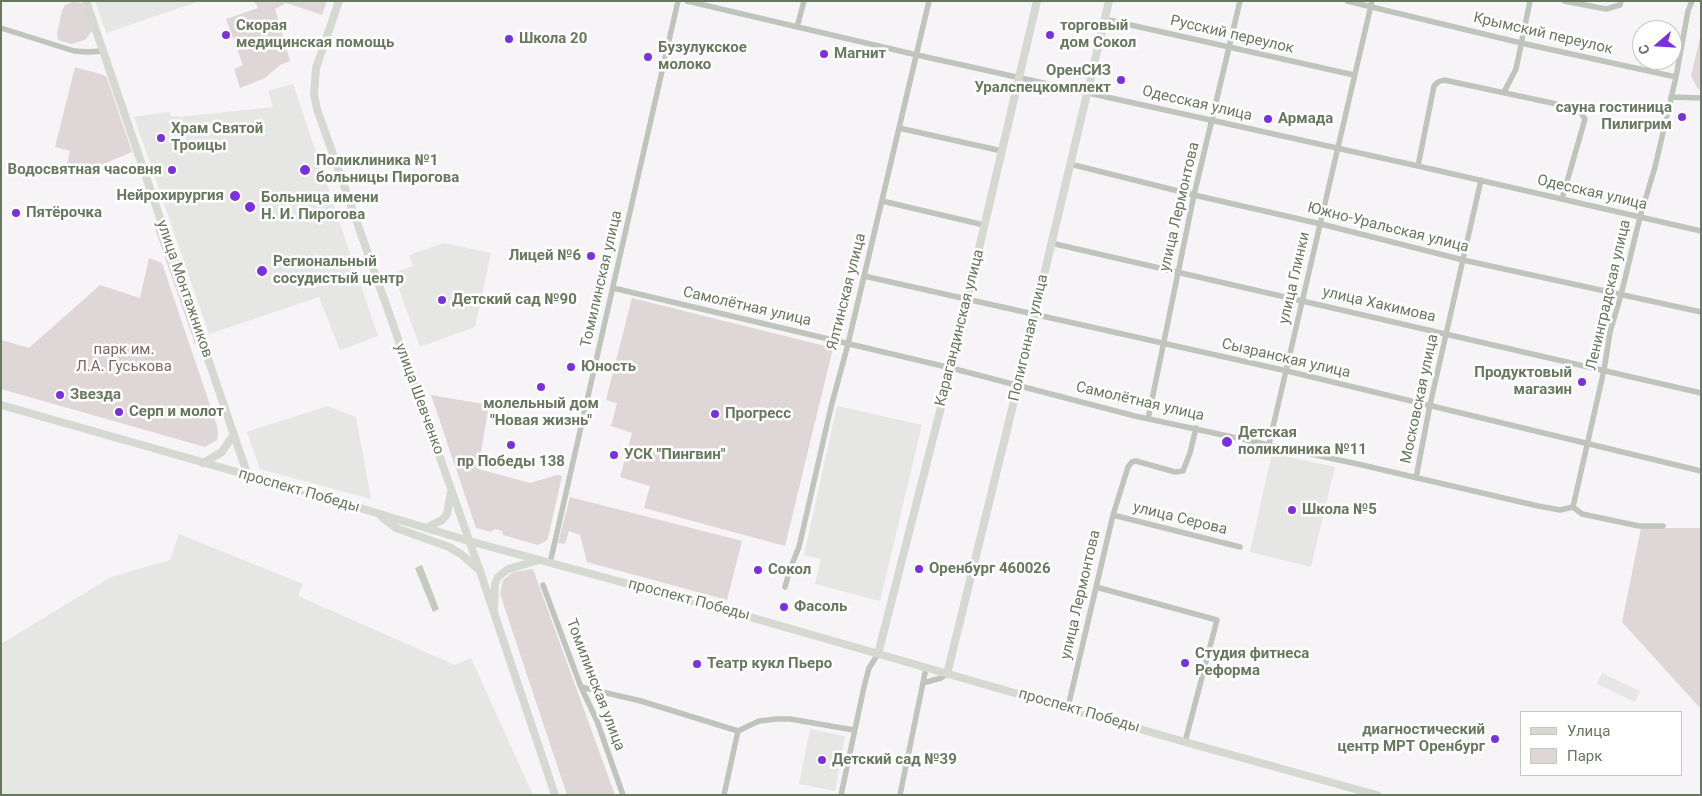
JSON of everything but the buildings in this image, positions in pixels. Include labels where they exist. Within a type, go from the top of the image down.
[{"type":"main road","name":"улица Монтажников","points":[[86,1],[248,476]]},
{"type":"main road","name":"улица Шевченко","points":[[339,1],[316,68],[314,80],[315,103],[452,490],[555,795]]},
{"type":"main road","name":"Карагандинская улица","points":[[878,654],[951,368],[1037,1]]},
{"type":"main road","name":"Полигонная улица","points":[[947,674],[1018,386],[1109,1]]},
{"type":"main road","name":"проспект Победы","points":[[1,405],[469,541],[730,611],[1184,742],[1377,795]]},
{"type":"main road","points":[[203,463],[222,452],[234,434]]},
{"type":"main road","points":[[425,528],[442,520],[447,514],[452,490]]},
{"type":"main road","points":[[378,514],[396,528],[449,547],[461,554],[480,571]]},
{"type":"main road","points":[[494,613],[495,584],[498,577],[508,569],[538,560]]},
{"type":"street","name":"Томилинская улица","points":[[550,563],[678,1]]},
{"type":"street","name":"Одесская улица","points":[[687,1],[917,55],[1481,180],[1701,231]]},
{"type":"street","points":[[797,27],[804,1]]},
{"type":"street","name":"Ялтинская улица","points":[[785,587],[799,547],[929,1]]},
{"type":"street","name":"улица Лермонтова","points":[[1148,419],[1194,195],[1240,1]]},
{"type":"street","name":"Крымский переулок","points":[[1347,1],[1371,4],[1521,42],[1676,77]]},
{"type":"street","points":[[1504,92],[1516,69],[1530,1]]},
{"type":"street","points":[[1564,1],[1606,9],[1620,6],[1621,1]]},
{"type":"street","name":"Ленинградская улица","points":[[1572,508],[1604,370],[1610,332],[1655,167],[1676,77],[1688,11],[1692,1]]},
{"type":"street","name":"улица Глинки","points":[[1269,444],[1304,300],[1371,4]]},
{"type":"street","name":"Русский переулок","points":[[1104,19],[1354,75]]},
{"type":"street","points":[[1,28],[74,50],[102,51]]},
{"type":"street","points":[[1418,166],[1434,86],[1438,82],[1444,80],[1576,108],[1583,114],[1585,119],[1562,199]]},
{"type":"street","points":[[1671,98],[1701,98]]},
{"type":"street","points":[[899,128],[1002,151]]},
{"type":"street","name":"Южно-Уральская улица","points":[[1070,164],[1463,260],[1701,312]]},
{"type":"street","name":"Московская улица","points":[[1416,478],[1430,405],[1481,180]]},
{"type":"street","points":[[882,201],[984,225]]},
{"type":"street","name":"улица Хакимова","points":[[1051,243],[1701,393]]},
{"type":"street","name":"Сызранская улица","points":[[864,276],[1287,371],[1701,471]]},
{"type":"street","name":"Самолётная улица","points":[[613,288],[951,368],[1148,419],[1269,444],[1560,510],[1572,508],[1582,514],[1639,526],[1663,526]]},
{"type":"street","name":"улица Лермонтова","points":[[1068,707],[1113,515],[1128,467],[1132,462],[1141,462],[1175,472],[1183,471],[1196,428]]},
{"type":"street","name":"улица Серова","points":[[1113,515],[1240,547]]},
{"type":"street","name":"Томилинская улица","points":[[543,584],[581,686],[597,721],[623,795]]},
{"type":"street","points":[[1096,587],[1218,620],[1184,742]]},
{"type":"street","points":[[841,795],[869,668],[878,654]]},
{"type":"street","points":[[900,795],[926,668]]},
{"type":"street","points":[[923,683],[941,678],[947,674]]},
{"type":"street","points":[[581,686],[641,701],[738,731],[759,722],[776,719],[790,719],[854,730]]},
{"type":"street","points":[[724,795],[738,731]]},
{"type":"shaded area","points":[[95,1],[200,1],[106,33]]},
{"type":"shaded area","name":"Больница имени Н. И. Пирогова","points":[[293,84],[378,336],[340,350],[319,297],[209,334],[134,117],[169,112],[172,117],[179,117],[273,107],[268,91]]},
{"type":"shaded area","name":"Детский сад №90","points":[[444,243],[491,253],[475,327],[420,347],[393,273],[413,266],[409,255]]},
{"type":"shaded area","points":[[327,406],[356,417],[371,499],[260,469],[247,432]]},
{"type":"shaded area","name":"Сокол","points":[[837,406],[922,425],[880,601],[815,584],[821,559],[804,555]]},
{"type":"shaded area","name":"Школа №5","points":[[1272,453],[1335,467],[1311,567],[1250,552]]},
{"type":"shaded area","points":[[179,534],[303,584],[298,596],[455,665],[471,658],[533,795],[1,795],[1,644],[111,577],[170,560]]},
{"type":"shaded area","points":[[422,565],[439,609],[433,612],[415,568]]},
{"type":"shaded area","points":[[1602,673],[1640,691],[1635,702],[1597,684]]},
{"type":"shaded area","name":"Детский сад №39","points":[[810,729],[845,736],[835,791],[799,784]]},
{"type":"green space","points":[[254,1],[327,1],[322,15],[286,3],[275,9],[290,61],[280,65],[265,78],[240,88],[234,69],[243,65],[226,19],[258,8]]},
{"type":"green space","points":[[73,2],[82,3],[92,31],[85,40],[71,44],[58,40],[57,33],[65,5]]},
{"type":"green space","points":[[1701,33],[1701,89],[1698,89],[1691,76]]},
{"type":"green space","points":[[75,67],[104,75],[107,78],[132,152],[75,176],[64,176],[70,151],[55,147]]},
{"type":"green space","points":[[155,229],[160,230],[198,342],[195,344]]},
{"type":"green space","name":"парк им. Л.А. Гуськова","points":[[149,258],[162,263],[217,426],[217,440],[205,447],[1,389],[1,340],[29,348],[100,285],[140,298]]},
{"type":"green space","name":"Прогресс","points":[[632,298],[833,348],[785,546],[644,508],[650,486],[620,477],[632,433],[611,426],[617,403],[606,400]]},
{"type":"green space","points":[[431,395],[489,405],[478,469],[530,483],[557,475],[562,476],[546,541],[538,545],[503,535],[502,531],[495,529],[491,532],[476,528]]},
{"type":"green space","points":[[570,497],[742,541],[727,600],[587,562],[580,535],[569,531],[565,544],[558,543]]},
{"type":"green space","points":[[1641,528],[1701,528],[1701,709],[1622,622]]},
{"type":"green space","points":[[533,569],[615,795],[567,795],[500,594],[503,580],[513,572]]},
{"type":"place","name":"Скорая медицинская помощь","points":[[226,35]]},
{"type":"place","name":"торговый дом Сокол","points":[[1050,35]]},
{"type":"place","name":"Школа 20","points":[[509,39]]},
{"type":"place","name":"Магнит","points":[[824,54]]},
{"type":"place","name":"Бузулукское молоко","points":[[648,57]]},
{"type":"place","name":"ОренСИЗ Уралспецкомплект","points":[[1121,80]]},
{"type":"place","name":"сауна гостиница Пилигрим","points":[[1682,117]]},
{"type":"place","name":"Армада","points":[[1268,119]]},
{"type":"place","name":"Храм Святой Троицы","points":[[161,138]]},
{"type":"place","name":"Водосвятная часовня","points":[[172,170]]},
{"type":"place","name":"Поликлиника №1 больницы Пирогова","points":[[305,170]]},
{"type":"place","name":"Нейрохирургия","points":[[235,196]]},
{"type":"place","name":"Больница имени Н. И. Пирогова","points":[[250,207]]},
{"type":"place","name":"Пятёрочка","points":[[16,213]]},
{"type":"place","name":"Лицей №6","points":[[591,256]]},
{"type":"place","name":"Региональный сосудистый центр","points":[[262,271]]},
{"type":"place","name":"Детский сад №90","points":[[442,300]]},
{"type":"place","name":"Юность","points":[[571,367]]},
{"type":"place","name":"Продуктовый магазин","points":[[1582,382]]},
{"type":"place","name":"молельный дом \"Новая жизнь\"","points":[[541,387]]},
{"type":"place","name":"Звезда","points":[[60,395]]},
{"type":"place","name":"Серп и молот","points":[[119,412]]},
{"type":"place","name":"Прогресс","points":[[715,414]]},
{"type":"place","name":"Детская поликлиника №11","points":[[1227,442]]},
{"type":"place","name":"пр Победы 138","points":[[511,445]]},
{"type":"place","name":"УСК \"Пингвин\"","points":[[614,455]]},
{"type":"place","name":"Школа №5","points":[[1292,510]]},
{"type":"place","name":"Оренбург 460026","points":[[919,569]]},
{"type":"place","name":"Сокол","points":[[758,570]]},
{"type":"place","name":"Фасоль","points":[[784,607]]},
{"type":"place","name":"Студия фитнеса Реформа","points":[[1185,663]]},
{"type":"place","name":"Театр кукл Пьеро","points":[[697,664]]},
{"type":"place","name":"диагностический центр МРТ Оренбург","points":[[1495,739]]},
{"type":"place","name":"Детский сад №39","points":[[822,760]]}]
